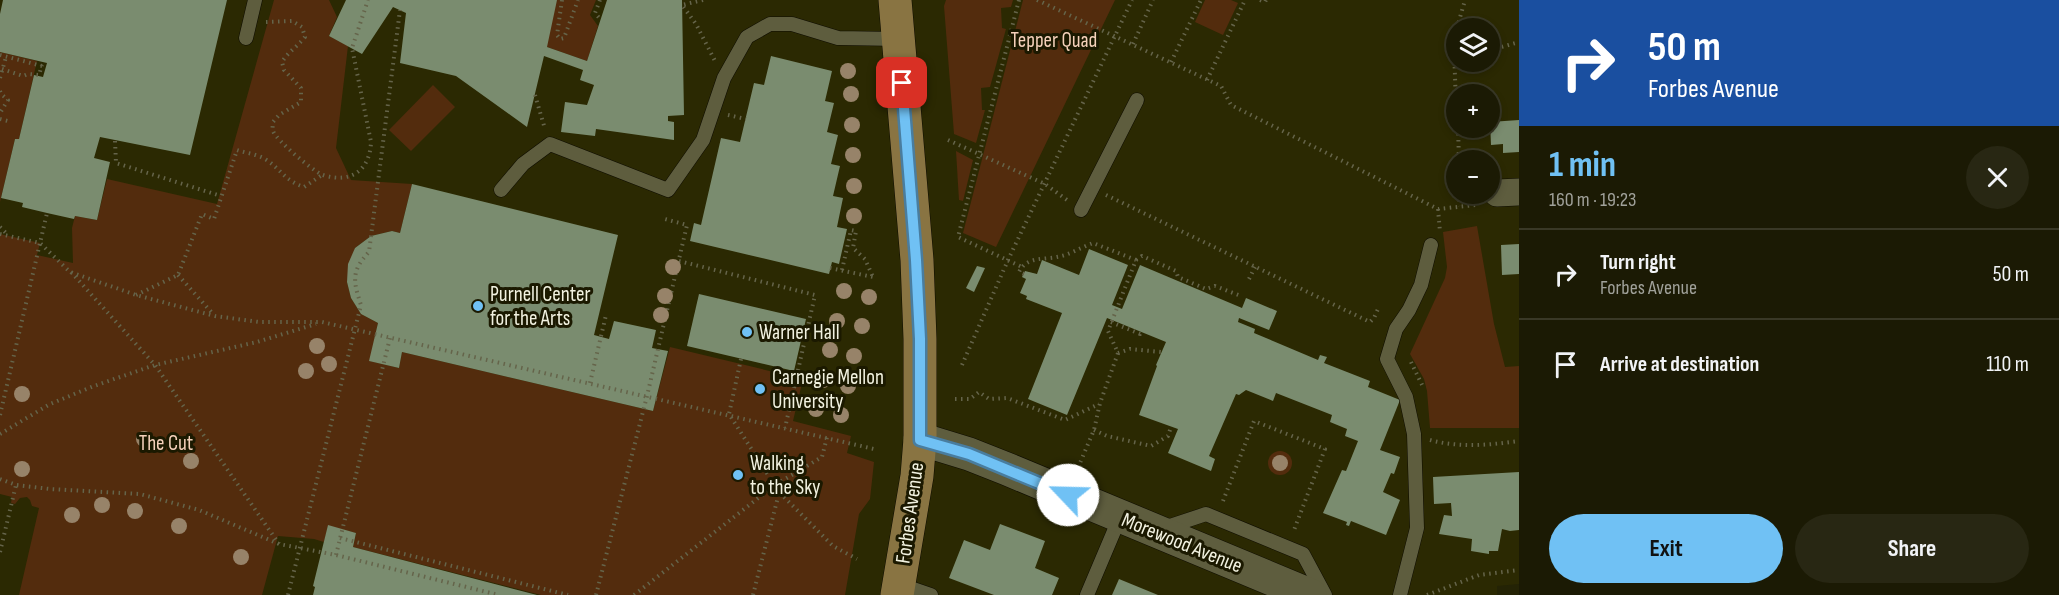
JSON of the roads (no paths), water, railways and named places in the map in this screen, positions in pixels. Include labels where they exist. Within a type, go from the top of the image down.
[{"type":"main road","name":"Forbes Avenue","points":[[895,0],[916,260],[920,339],[920,440],[917,476],[898,589]]},
{"type":"main road","name":"Morewood Avenue","points":[[920,440],[998,465],[1154,532],[1310,595]]},
{"type":"lane","points":[[246,38],[255,0]]},
{"type":"lane","points":[[501,190],[523,164],[550,144],[668,190],[703,140],[724,78],[747,37],[770,24],[792,24],[838,38],[898,39]]},
{"type":"lane","points":[[1081,210],[1137,100]]},
{"type":"lane","points":[[1400,595],[1417,528],[1413,434],[1406,397],[1387,359],[1396,329],[1409,310],[1421,285],[1431,245]]},
{"type":"lane","points":[[1154,532],[1206,514],[1303,554],[1325,595]]},
{"type":"lane","points":[[1087,595],[1120,517]]},
{"type":"lane","points":[[898,589],[931,595]]},
{"type":"place","name":"Purnell Center for the Arts","points":[[478,306]]},
{"type":"place","name":"Warner Hall","points":[[747,332]]},
{"type":"place","name":"Carnegie Mellon University","points":[[760,389]]},
{"type":"place","name":"Walking to the Sky","points":[[738,475]]},
{"type":"park label","name":"Tepper Quad","points":[[1054,40]]},
{"type":"park label","name":"The Cut","points":[[166,443]]}]
